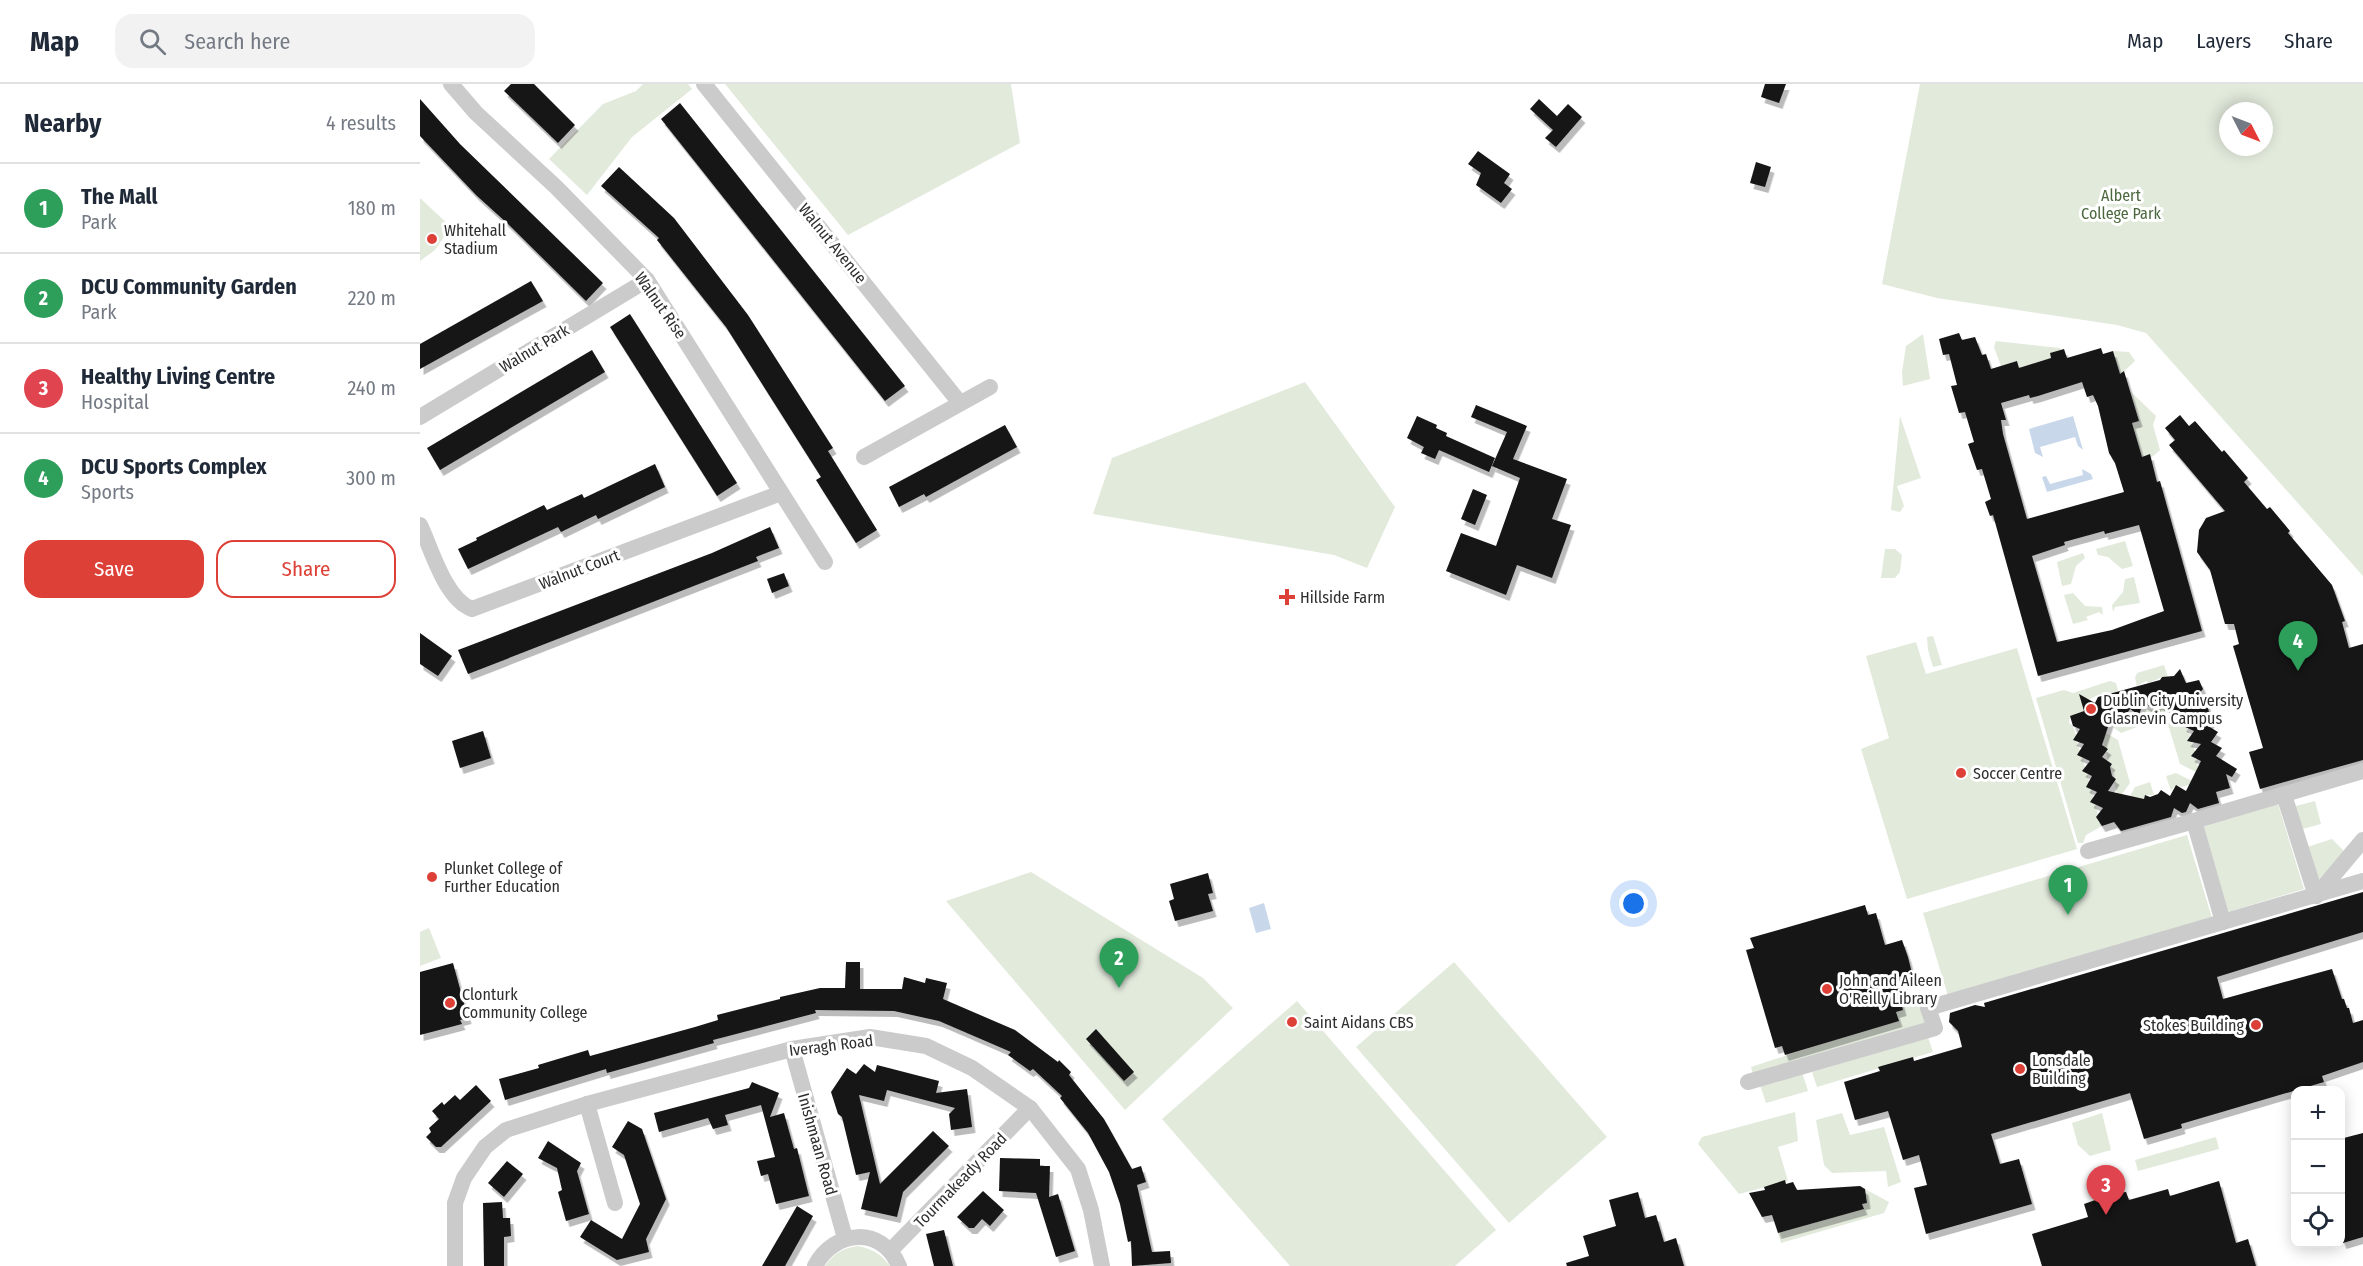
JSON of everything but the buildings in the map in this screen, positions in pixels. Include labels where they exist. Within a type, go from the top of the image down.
[{"type":"street","name":"Walnut Rise","points":[[451,84],[476,113],[556,187],[647,280],[825,562]]},
{"type":"street","name":"Walnut Avenue","points":[[704,84],[960,403]]},
{"type":"street","name":"Walnut Park","points":[[420,417],[647,280]]},
{"type":"street","points":[[864,457],[990,387]]},
{"type":"street","name":"Walnut Court","points":[[420,525],[451,593],[460,604],[472,609],[781,493]]},
{"type":"street","points":[[2088,852],[2363,771]]},
{"type":"street","points":[[2284,795],[2316,896]]},
{"type":"street","points":[[2194,821],[2223,922]]},
{"type":"street","points":[[2316,896],[2363,840]]},
{"type":"street","points":[[1748,1082],[1935,1028],[1928,1008],[2363,881]]},
{"type":"street","name":"Iveragh Road","points":[[455,1266],[455,1203],[464,1178],[485,1147],[506,1130],[587,1104],[792,1049],[870,1037],[926,1046],[972,1068],[1030,1108],[1078,1169],[1091,1210],[1102,1266]]},
{"type":"street","name":"Inishmaan Road","points":[[792,1049],[845,1238]]},
{"type":"street","points":[[587,1104],[615,1203]]},
{"type":"street","name":"Tourmakeady Road","points":[[890,1251],[1030,1108]]},
{"type":"street","points":[[815,1266],[832,1244],[845,1238],[869,1238],[890,1251],[899,1266]]},
{"type":"green space","points":[[643,84],[688,84],[692,89],[632,137],[587,195],[549,159],[603,104],[636,91]]},
{"type":"green space","points":[[725,84],[1011,84],[1020,143],[848,235]]},
{"type":"green space","name":"Albert College Park","points":[[1920,84],[2363,84],[2363,576],[2146,333],[2117,325],[1937,298],[1882,284]]},
{"type":"green space","name":"Whitehall Stadium","points":[[420,198],[451,227],[435,250],[420,261]]},
{"type":"green space","points":[[1923,334],[1930,379],[1903,386],[1902,372],[1906,346]]},
{"type":"green space","points":[[1996,341],[2060,348],[2061,350],[2050,353],[2051,358],[2019,368],[2017,361],[2002,366],[2002,369],[1994,347]]},
{"type":"green space","points":[[2113,351],[2129,352],[2135,361],[2120,375]]},
{"type":"green space","points":[[1305,382],[1395,507],[1367,568],[1334,555],[1093,514],[1112,458]]},
{"type":"green space","points":[[2131,392],[2156,416],[2153,425],[2160,450],[2151,458],[2149,455],[2142,457],[2132,423],[2139,421]]},
{"type":"green space","points":[[1900,416],[1921,478],[1897,486],[1904,506],[1900,512],[1891,510]]},
{"type":"green space","points":[[2125,541],[2133,566],[2122,569],[2108,557],[2098,555],[2096,549]]},
{"type":"green space","points":[[1885,549],[1895,549],[1902,555],[1900,572],[1895,578],[1881,578]]},
{"type":"green space","points":[[2083,553],[2085,558],[2076,566],[2071,584],[2062,586],[2057,562]]},
{"type":"green space","points":[[2134,577],[2140,603],[2115,607],[2113,612],[2112,605],[2123,592],[2125,579]]},
{"type":"green space","points":[[2073,593],[2085,606],[2102,607],[2103,615],[2099,612],[2086,617],[2088,620],[2073,624],[2064,595]]},
{"type":"green space","points":[[1933,636],[1942,665],[1933,667],[1927,637]]},
{"type":"green space","name":"Soccer Centre","points":[[1916,642],[1926,674],[2017,648],[2077,849],[1907,899],[1861,749],[1889,738],[1866,656]]},
{"type":"green space","points":[[2164,665],[2168,677],[2162,677],[2149,683],[2146,681],[2137,686],[2135,678],[2137,673]]},
{"type":"green space","points":[[2110,681],[2116,683],[2118,691],[2103,696],[2100,694],[2090,699],[2085,698],[2084,711],[2070,716],[2069,723],[2073,726],[2076,735],[2073,740],[2077,742],[2080,751],[2077,755],[2082,757],[2085,767],[2082,771],[2087,773],[2098,814],[2096,817],[2102,826],[2086,835],[2083,843],[2078,843],[2036,698],[2064,690],[2073,693]]},
{"type":"green space","points":[[2166,703],[2170,706],[2162,720],[2149,724],[2145,709],[2155,710],[2157,706]]},
{"type":"green space","points":[[2178,711],[2183,713],[2185,721],[2183,726],[2187,728],[2190,736],[2187,741],[2192,742],[2195,752],[2191,756],[2196,759],[2198,767],[2196,772],[2180,764],[2168,724]]},
{"type":"green space","points":[[2131,713],[2137,727],[2121,733],[2109,724],[2110,719],[2120,717],[2123,719]]},
{"type":"green space","points":[[2104,732],[2118,740],[2130,783],[2122,794],[2117,793],[2114,782],[2116,779],[2110,767],[2112,764],[2108,761],[2106,752],[2108,749],[2104,747],[2102,736]]},
{"type":"green space","points":[[2176,773],[2192,781],[2189,785],[2181,787],[2176,785],[2171,791],[2166,776]]},
{"type":"green space","points":[[2150,782],[2154,795],[2146,795],[2144,799],[2125,805],[2135,787]]},
{"type":"green space","points":[[2315,801],[2321,824],[2299,830],[2292,807]]},
{"type":"green space","points":[[2278,804],[2304,889],[2228,912],[2202,827]]},
{"type":"green space","points":[[2187,835],[2212,918],[1948,996],[1923,913]]},
{"type":"green space","points":[[2332,839],[2345,852],[2315,884],[2304,848]]},
{"type":"green space","points":[[1031,872],[1203,978],[1233,1008],[1125,1110],[946,901]]},
{"type":"green space","points":[[429,928],[441,958],[420,966],[420,932]]},
{"type":"green space","points":[[1454,962],[1607,1137],[1509,1223],[1356,1047]]},
{"type":"green space","points":[[1919,993],[1928,1022],[1753,1075],[1751,1067],[1818,1045],[1903,1009],[1900,999]]},
{"type":"green space","points":[[1297,1001],[1496,1230],[1455,1266],[1290,1266],[1162,1119]]},
{"type":"green space","points":[[1928,1037],[1933,1052],[1817,1087],[1812,1072]]},
{"type":"green space","points":[[1802,1072],[1808,1091],[1766,1103],[1760,1085]]},
{"type":"green space","points":[[1795,1112],[1798,1141],[1778,1147],[1788,1181],[1739,1194],[1698,1144],[1702,1137]]},
{"type":"green space","points":[[1842,1113],[1850,1135],[1884,1127],[1901,1182],[1888,1187],[1886,1171],[1832,1173],[1824,1165],[1816,1120]]},
{"type":"green space","points":[[2102,1113],[2111,1150],[2090,1156],[2078,1145],[2072,1123]]},
{"type":"green space","points":[[2216,1137],[2219,1149],[2138,1171],[2135,1160]]},
{"type":"green space","points":[[2114,1166],[2117,1177],[2092,1184],[2093,1172]]},
{"type":"green space","points":[[1865,1189],[1889,1202],[1884,1213],[1781,1243],[1778,1233],[1863,1209],[1862,1204],[1867,1202]]},
{"type":"green space","points":[[858,1246],[876,1253],[890,1266],[825,1266],[839,1252]]},
{"type":"water","points":[[2073,416],[2083,450],[2078,446],[2075,437],[2040,447],[2043,457],[2035,453],[2029,429]]},
{"type":"water","points":[[2082,469],[2091,474],[2093,479],[2047,492],[2042,477],[2046,476],[2050,484],[2083,475]]},
{"type":"water","points":[[1264,903],[1271,929],[1256,933],[1249,908]]},
{"type":"place","name":"Whitehall Stadium","points":[[432,239]]},
{"type":"place","name":"Hillside Farm","points":[[1287,597]]},
{"type":"place","name":"DCU Sports Complex","points":[[2298,671]]},
{"type":"place","name":"Dublin City University Glasnevin Campus","points":[[2091,709]]},
{"type":"place","name":"Soccer Centre","points":[[1961,773]]},
{"type":"place","name":"Plunket College of Further Education","points":[[432,877]]},
{"type":"place","name":"The Mall","points":[[2068,915]]},
{"type":"place","name":"DCU Community Garden","points":[[1119,988]]},
{"type":"place","name":"John and Aileen O'Reilly Library","points":[[1827,989]]},
{"type":"place","name":"Clonturk Community College","points":[[450,1003]]},
{"type":"place","name":"Saint Aidans CBS","points":[[1292,1022]]},
{"type":"place","name":"Stokes Building","points":[[2256,1025]]},
{"type":"place","name":"Lonsdale Building","points":[[2020,1069]]},
{"type":"place","name":"Healthy Living Centre","points":[[2106,1215]]}]
